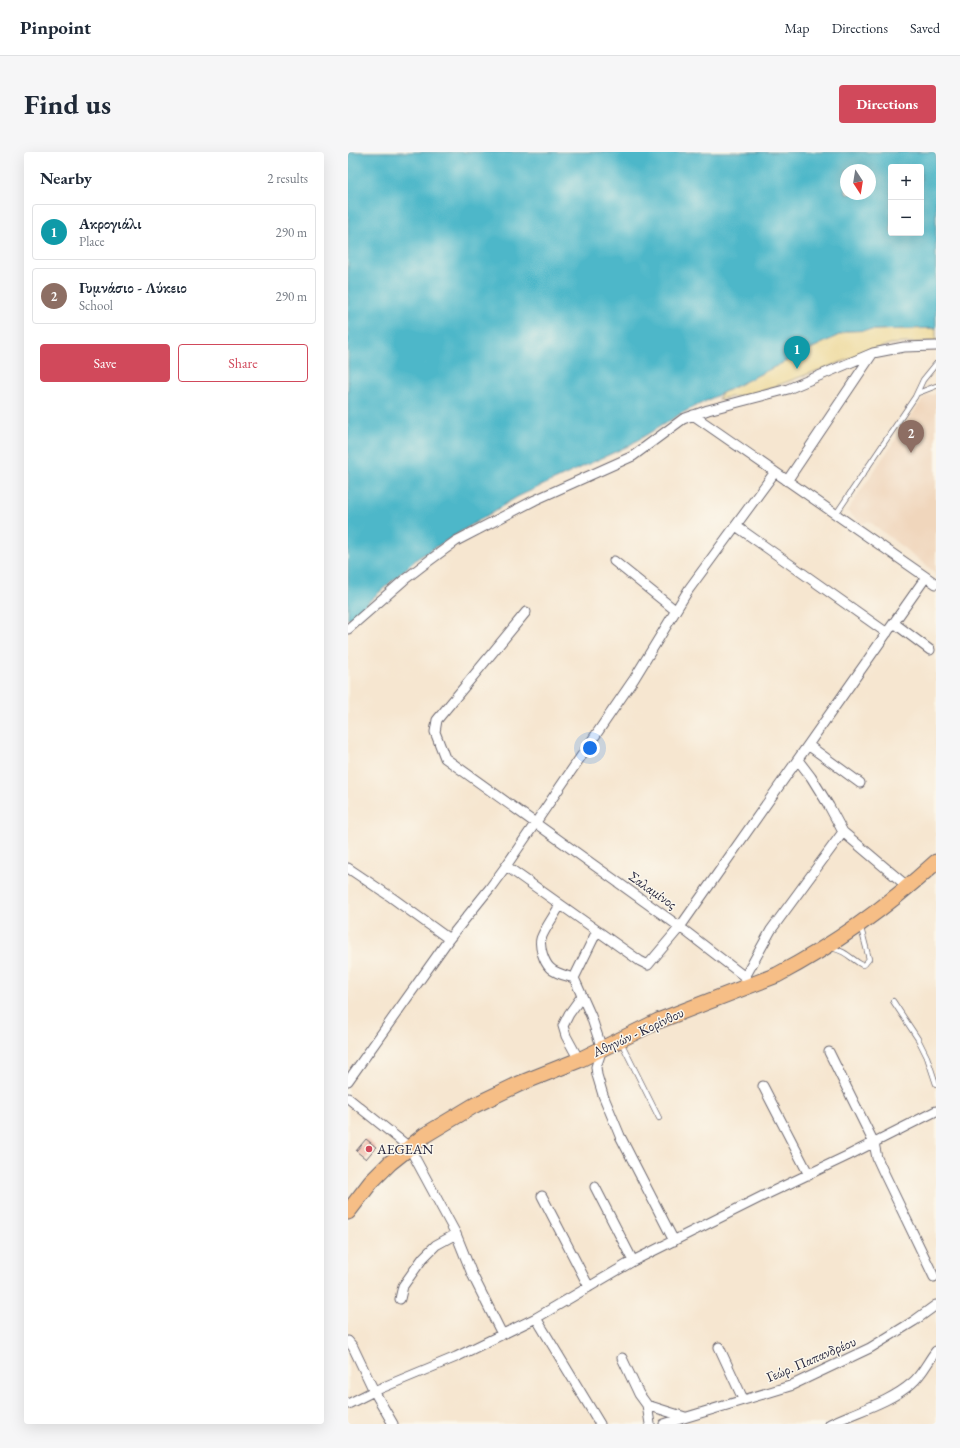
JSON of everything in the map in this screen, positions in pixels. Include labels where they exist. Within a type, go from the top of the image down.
[{"type":"main road","name":"Αθηνών - Κορίνθου","points":[[348,1212],[380,1172],[409,1147],[425,1135],[475,1105],[519,1084],[579,1060],[620,1039],[748,981],[777,975],[826,948],[861,924],[908,887],[936,862]]},
{"type":"street","points":[[348,629],[410,576],[456,541],[535,500],[633,456],[675,424],[693,415],[788,389],[873,353],[904,347],[936,346]]},
{"type":"street","points":[[788,481],[873,353]]},
{"type":"street","points":[[693,415],[936,584]]},
{"type":"street","points":[[348,1081],[448,940],[506,866],[634,679],[675,610],[775,472]]},
{"type":"street","points":[[736,526],[887,633]]},
{"type":"street","points":[[614,561],[675,610]]},
{"type":"street","points":[[506,866],[640,961],[648,965],[680,927],[926,577]]},
{"type":"street","name":"Σαλαμίνος","points":[[526,612],[437,720],[435,732],[445,758],[680,927],[748,981]]},
{"type":"street","points":[[894,624],[930,650]]},
{"type":"street","points":[[808,745],[860,783]]},
{"type":"street","points":[[798,760],[830,806],[843,832],[908,887]]},
{"type":"street","points":[[748,981],[771,930],[843,832]]},
{"type":"street","points":[[348,868],[398,901],[448,940]]},
{"type":"street","points":[[560,905],[541,939],[544,957],[551,968],[561,974],[574,978],[591,1016],[602,1049],[596,1067],[603,1095],[620,1136],[674,1241]]},
{"type":"street","points":[[574,978],[597,931]]},
{"type":"street","points":[[579,1060],[566,1036],[563,1026],[569,1014],[582,996]]},
{"type":"street","points":[[829,1052],[874,1143],[877,1158],[883,1172],[934,1277]]},
{"type":"street","points":[[764,1086],[809,1175]]},
{"type":"street","points":[[348,1098],[409,1147],[456,1234],[472,1274],[502,1334]]},
{"type":"street","points":[[348,1404],[374,1391],[456,1358],[536,1318],[632,1261],[874,1143],[936,1111]]},
{"type":"street","points":[[595,1187],[632,1261]]},
{"type":"street","points":[[542,1196],[589,1287]]},
{"type":"street","points":[[400,1299],[403,1286],[423,1258],[436,1245],[456,1234]]},
{"type":"street","name":"Γεώρ. Παπανδρέου","points":[[664,1424],[790,1386],[870,1348],[898,1332],[936,1305]]},
{"type":"street","points":[[536,1318],[600,1424]]},
{"type":"street","points":[[348,1340],[393,1424]]},
{"type":"street","points":[[718,1347],[743,1399]]},
{"type":"street","points":[[830,1424],[882,1402],[899,1392],[913,1382],[936,1351]]},
{"type":"street","points":[[622,1358],[639,1394],[647,1405],[650,1424]]},
{"type":"street","points":[[647,1405],[685,1417]]},
{"type":"lane","points":[[836,514],[918,393],[923,380],[936,364]]},
{"type":"lane","points":[[918,393],[936,386]]},
{"type":"lane","points":[[826,948],[838,950],[849,955],[862,965],[865,964],[868,959],[861,924]]},
{"type":"lane","points":[[893,1001],[918,1039],[927,1057],[936,1084]]},
{"type":"lane","points":[[620,1039],[659,1118]]},
{"type":"shaded area","points":[[936,394],[936,573],[869,521],[862,524],[847,511],[925,396]]},
{"type":"sand","points":[[936,328],[936,341],[890,344],[754,394],[718,399],[722,393],[847,331]]},
{"type":"water","points":[[348,152],[936,152],[936,328],[847,331],[682,413],[628,446],[517,497],[418,558],[348,620]]},
{"type":"building","points":[[366,1139],[376,1147],[366,1159],[356,1151]]},
{"type":"place","name":"Ακρογιάλι","points":[[797,369]]},
{"type":"place","name":"Γυμνάσιο - Λύκειο","points":[[911,453]]},
{"type":"place","name":"AEGEAN","points":[[369,1149]]}]
